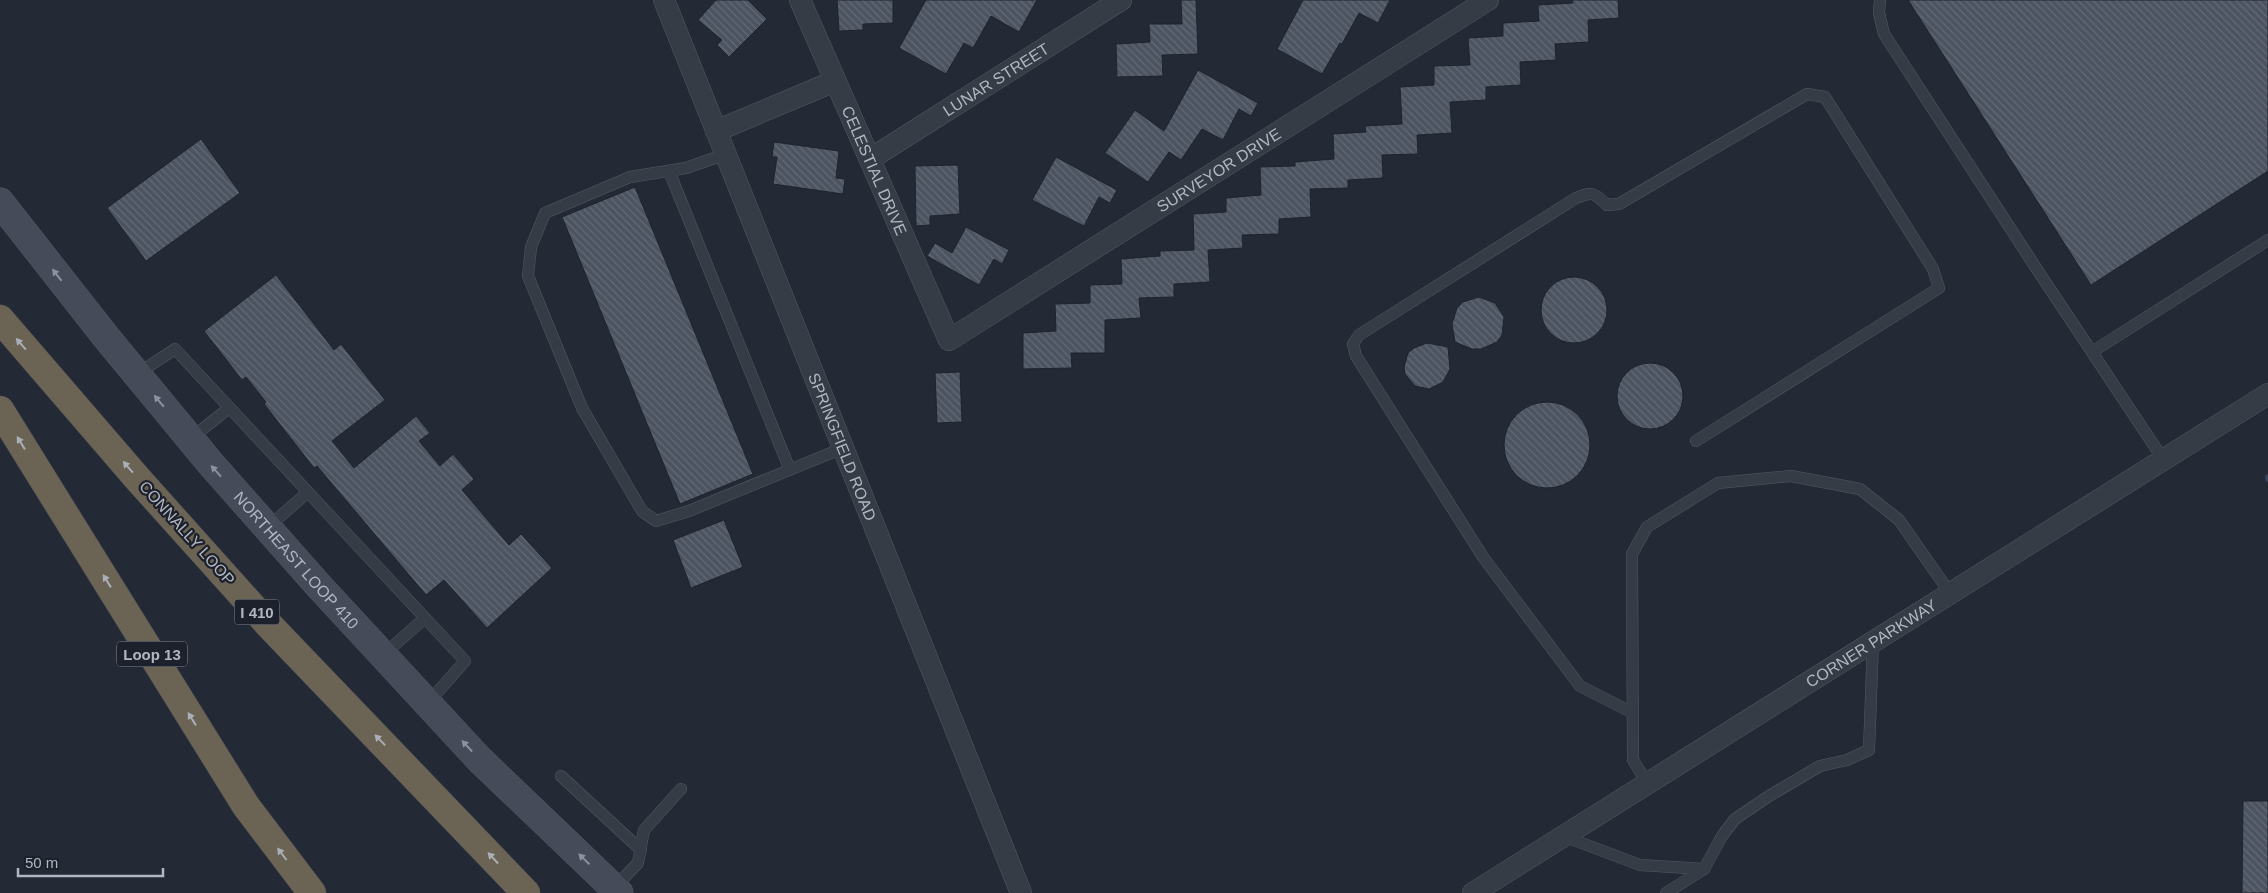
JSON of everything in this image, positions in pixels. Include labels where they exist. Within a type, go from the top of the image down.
[{"type":"highway","name":"CONNALLY LOOP","points":[[0,319],[137,478],[268,624],[526,893]]},
{"type":"highway","name":"Loop 13","points":[[0,410],[246,806],[312,893]]},
{"type":"main road","name":"NORTHEAST LOOP 410","points":[[0,202],[136,374],[267,528],[480,760],[616,891]]},
{"type":"street","name":"SPRINGFIELD ROAD","points":[[664,0],[1021,893]]},
{"type":"street","name":"CELESTIAL DRIVE","points":[[800,0],[950,340]]},
{"type":"street","name":"LUNAR STREET","points":[[870,159],[1121,0]]},
{"type":"street","name":"SURVEYOR DRIVE","points":[[950,340],[1488,0]]},
{"type":"street","points":[[716,131],[835,81]]},
{"type":"street","name":"CORNER PARKWAY","points":[[1473,893],[2268,394]]},
{"type":"lane","points":[[1880,0],[1878,13],[1884,34],[2164,459]]},
{"type":"lane","points":[[1633,713],[1580,686],[1483,557],[1356,356],[1353,344],[1359,335],[1576,198],[1589,193],[1597,195],[1607,205],[1619,204],[1807,94],[1825,97],[1933,269],[1939,288],[1696,441]]},
{"type":"lane","points":[[726,154],[686,168],[630,177],[545,213],[531,247],[528,276],[582,408],[642,511],[656,521],[689,511],[843,448]]},
{"type":"lane","points":[[669,171],[790,470]]},
{"type":"lane","points":[[2092,352],[2268,240]]},
{"type":"lane","points":[[136,374],[175,349],[465,661],[428,704]]},
{"type":"lane","points":[[190,439],[230,408]]},
{"type":"lane","points":[[1647,784],[1633,760],[1632,554],[1646,527],[1718,483],[1791,476],[1860,489],[1899,520],[1950,593]]},
{"type":"lane","points":[[267,528],[308,492]]},
{"type":"lane","points":[[383,655],[425,618]]},
{"type":"lane","points":[[1666,893],[1704,869],[1722,836],[1735,819],[1769,796],[1820,766],[1847,760],[1869,750],[1873,642]]},
{"type":"lane","points":[[561,776],[641,850]]},
{"type":"lane","points":[[616,891],[638,863],[644,830],[680,789]]},
{"type":"lane","points":[[1563,836],[1640,865],[1704,869]]},
{"type":"building","points":[[716,0],[748,0],[767,19],[729,57],[717,45],[722,40],[698,20]]},
{"type":"building","points":[[837,0],[893,0],[893,23],[863,24],[863,30],[839,31]]},
{"type":"building","points":[[926,0],[1037,0],[1019,32],[991,16],[973,48],[964,43],[946,74],[899,48]]},
{"type":"building","points":[[1181,0],[1196,0],[1198,54],[1162,55],[1163,76],[1117,77],[1116,44],[1150,42],[1149,24],[1182,24]]},
{"type":"building","points":[[1303,0],[1390,0],[1378,23],[1359,13],[1342,44],[1340,43],[1322,74],[1277,49]]},
{"type":"building","points":[[1572,0],[1618,0],[1619,18],[1588,20],[1589,42],[1555,44],[1556,60],[1520,62],[1521,85],[1486,87],[1486,100],[1450,102],[1452,133],[1417,135],[1418,154],[1382,155],[1383,178],[1348,180],[1348,188],[1310,189],[1311,217],[1279,219],[1279,234],[1242,235],[1243,248],[1208,250],[1210,282],[1174,284],[1174,297],[1139,298],[1141,318],[1105,320],[1105,353],[1071,353],[1072,368],[1023,369],[1023,333],[1056,331],[1055,304],[1090,303],[1090,285],[1122,284],[1121,259],[1160,256],[1160,251],[1194,250],[1193,214],[1226,212],[1226,198],[1261,195],[1260,167],[1295,166],[1295,162],[1334,159],[1333,134],[1366,132],[1365,126],[1402,124],[1400,87],[1434,85],[1434,66],[1470,65],[1468,38],[1503,36],[1503,23],[1539,21],[1538,5],[1573,3]]},
{"type":"building","points":[[1908,0],[2268,0],[2268,171],[2091,285]]},
{"type":"building","points":[[1198,70],[1258,103],[1251,116],[1239,109],[1223,140],[1202,129],[1181,160],[1169,152],[1148,182],[1105,153],[1135,110],[1164,131]]},
{"type":"building","points":[[201,139],[240,193],[146,261],[107,208]]},
{"type":"building","points":[[774,142],[839,151],[836,178],[845,179],[843,194],[773,184],[777,157],[772,157]]},
{"type":"building","points":[[1056,157],[1117,190],[1110,203],[1099,197],[1084,226],[1032,200]]},
{"type":"building","points":[[958,165],[960,214],[930,216],[930,225],[916,226],[915,166]]},
{"type":"building","points":[[635,187],[753,474],[680,504],[562,217]]},
{"type":"building","points":[[966,227],[1009,250],[1002,264],[994,259],[979,285],[927,256],[935,243],[952,253]]},
{"type":"building","points":[[276,275],[334,350],[341,344],[385,400],[332,441],[354,468],[416,416],[430,433],[419,441],[440,466],[453,454],[474,479],[462,490],[509,545],[521,534],[552,568],[487,628],[444,580],[426,595],[317,466],[314,468],[264,404],[266,402],[246,377],[242,380],[204,331]]},
{"type":"building","points":[[1567,277],[1581,277],[1593,282],[1602,291],[1607,303],[1605,323],[1598,334],[1581,343],[1567,343],[1555,338],[1546,329],[1541,317],[1541,303],[1546,291],[1555,282]]},
{"type":"building","points":[[1479,297],[1495,303],[1504,317],[1502,335],[1497,342],[1481,349],[1472,349],[1455,342],[1452,324],[1457,308],[1463,302]]},
{"type":"building","points":[[1427,343],[1448,347],[1450,369],[1443,382],[1429,389],[1415,386],[1405,374],[1404,367],[1408,353],[1414,348]]},
{"type":"building","points":[[1643,363],[1657,363],[1669,368],[1678,377],[1683,389],[1681,409],[1674,420],[1657,429],[1643,429],[1631,424],[1622,415],[1617,403],[1617,389],[1622,377],[1631,368]]},
{"type":"building","points":[[960,372],[962,422],[937,423],[935,373]]},
{"type":"building","points":[[1547,402],[1563,406],[1577,415],[1586,429],[1590,445],[1586,461],[1577,475],[1563,484],[1547,488],[1531,484],[1517,475],[1508,461],[1504,445],[1508,429],[1517,415],[1531,406]]},
{"type":"building","points":[[724,520],[743,567],[691,588],[673,540]]},
{"type":"building","points":[[2243,801],[2268,801],[2268,893],[2242,893]]}]
